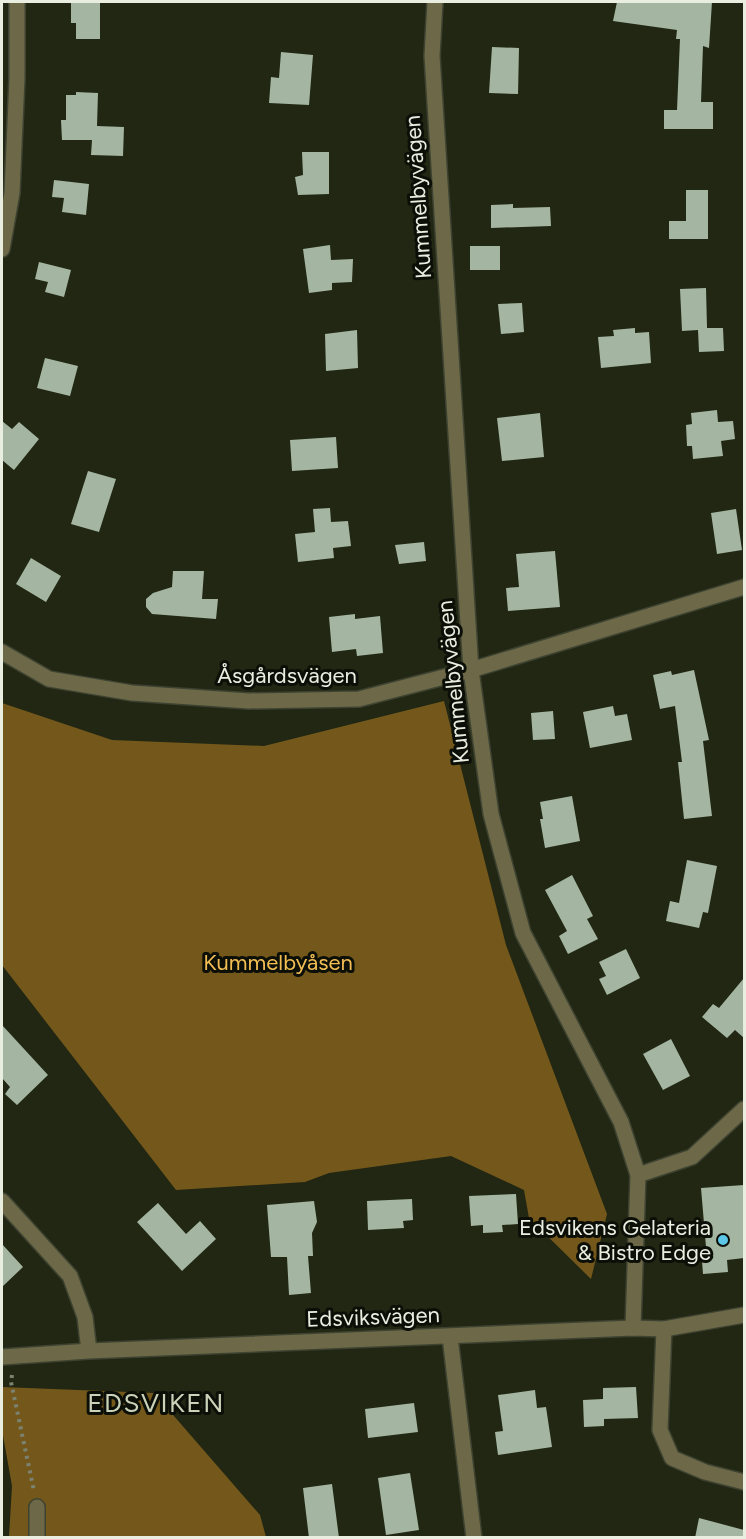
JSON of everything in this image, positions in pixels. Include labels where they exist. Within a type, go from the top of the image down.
[{"type":"street","points":[[2,249],[12,193],[17,78],[17,2]]},
{"type":"street","name":"Kummelbyvägen","points":[[435,2],[432,56],[471,670],[490,814],[523,933],[621,1122],[638,1175],[633,1329]]},
{"type":"street","name":"Åsgårdsvägen","points":[[2,652],[49,679],[132,693],[249,701],[359,699],[471,670],[744,587]]},
{"type":"street","points":[[638,1175],[692,1157],[744,1109]]},
{"type":"street","points":[[2,1201],[70,1276],[85,1317],[88,1351]]},
{"type":"street","name":"Edsviksvägen","points":[[7,1356],[664,1329],[744,1315]]},
{"type":"street","points":[[664,1329],[660,1430],[672,1458],[705,1472],[744,1482]]},
{"type":"street","points":[[450,1337],[474,1538]]},
{"type":"street","points":[[37,1507],[37,1538]]},
{"type":"path","points":[[7,1356],[37,1507]]},
{"type":"green space","name":"Kummelbyåsen","points":[[444,701],[506,945],[607,1214],[591,1279],[529,1218],[524,1190],[451,1156],[329,1173],[305,1182],[176,1190],[2,965],[2,703],[112,740],[264,746]]},
{"type":"green space","points":[[2,1387],[154,1393],[260,1515],[266,1537],[9,1537],[12,1486],[2,1430]]},
{"type":"building","points":[[71,2],[100,3],[100,39],[76,39],[76,23],[71,23]]},
{"type":"building","points":[[617,2],[712,2],[709,48],[703,46],[701,102],[713,102],[713,129],[664,129],[664,110],[677,110],[680,39],[676,39],[677,30],[613,21]]},
{"type":"building","points":[[492,47],[519,48],[518,94],[489,93]]},
{"type":"building","points":[[281,52],[313,55],[309,105],[269,103],[271,77],[279,78]]},
{"type":"building","points":[[76,92],[98,93],[97,126],[124,127],[123,156],[91,155],[92,140],[62,140],[61,120],[66,120],[66,95],[76,95]]},
{"type":"building","points":[[302,152],[329,152],[329,194],[298,195],[295,177],[303,175]]},
{"type":"building","points":[[54,180],[89,184],[86,215],[62,212],[64,198],[52,197]]},
{"type":"building","points":[[686,190],[708,190],[708,239],[669,239],[669,221],[686,221]]},
{"type":"building","points":[[513,204],[513,208],[550,207],[551,226],[491,228],[491,205]]},
{"type":"building","points":[[330,245],[331,260],[353,259],[352,282],[332,283],[332,290],[309,293],[303,249]]},
{"type":"building","points":[[470,246],[500,246],[500,270],[470,270]]},
{"type":"building","points":[[39,262],[71,270],[64,297],[45,292],[48,282],[35,279]]},
{"type":"building","points":[[706,288],[707,328],[723,328],[724,351],[699,352],[698,330],[682,331],[680,289]]},
{"type":"building","points":[[522,303],[524,332],[501,334],[498,304]]},
{"type":"building","points":[[635,328],[635,333],[649,332],[651,363],[601,368],[598,337],[614,336],[613,330]]},
{"type":"building","points":[[357,330],[358,368],[326,371],[325,334]]},
{"type":"building","points":[[45,358],[78,366],[70,396],[37,388]]},
{"type":"building","points":[[717,410],[718,422],[733,421],[735,439],[721,441],[723,456],[693,459],[692,446],[687,446],[686,425],[692,424],[691,413]]},
{"type":"building","points":[[540,413],[544,457],[502,461],[497,418]]},
{"type":"building","points":[[2,421],[12,429],[19,422],[39,439],[14,470],[2,460]]},
{"type":"building","points":[[336,437],[338,468],[292,471],[290,440]]},
{"type":"building","points":[[88,471],[116,479],[99,532],[71,524]]},
{"type":"building","points":[[330,508],[331,522],[348,521],[351,546],[333,548],[334,558],[298,562],[295,534],[315,532],[313,509]]},
{"type":"building","points":[[736,509],[742,550],[717,554],[711,513]]},
{"type":"building","points":[[424,542],[426,561],[399,564],[395,545]]},
{"type":"building","points":[[555,551],[560,607],[508,611],[506,588],[519,587],[516,554]]},
{"type":"building","points":[[31,558],[61,576],[46,602],[16,584]]},
{"type":"building","points":[[173,571],[204,571],[202,599],[218,599],[216,619],[152,614],[146,607],[146,599],[153,593],[172,587]]},
{"type":"building","points":[[355,614],[355,619],[380,616],[383,653],[357,656],[356,649],[332,652],[329,617]]},
{"type":"building","points":[[694,670],[709,740],[703,741],[712,816],[684,819],[678,762],[682,762],[675,706],[660,709],[653,675],[671,671],[672,675]]},
{"type":"building","points":[[613,706],[615,716],[627,714],[632,740],[590,748],[583,712]]},
{"type":"building","points":[[553,711],[555,739],[533,740],[531,713]]},
{"type":"building","points":[[572,796],[580,841],[545,848],[540,819],[543,819],[540,802]]},
{"type":"building","points":[[687,860],[717,866],[708,913],[703,912],[699,928],[666,921],[670,901],[679,903]]},
{"type":"building","points":[[572,875],[593,916],[587,919],[598,939],[568,954],[559,936],[567,931],[545,890]]},
{"type":"building","points":[[626,949],[640,978],[607,995],[599,979],[606,976],[599,962]]},
{"type":"building","points":[[744,978],[744,1038],[735,1030],[727,1038],[702,1017],[713,1004],[719,1008]]},
{"type":"building","points":[[2,1025],[48,1075],[17,1105],[5,1094],[10,1087],[2,1078]]},
{"type":"building","points":[[671,1039],[690,1076],[663,1090],[643,1054]]},
{"type":"building","points":[[744,1185],[744,1258],[727,1260],[728,1272],[703,1274],[701,1248],[706,1247],[701,1188]]},
{"type":"building","points":[[516,1194],[518,1224],[502,1225],[503,1232],[483,1233],[483,1225],[471,1226],[469,1196]]},
{"type":"building","points":[[412,1199],[413,1220],[403,1221],[404,1228],[368,1230],[367,1201]]},
{"type":"building","points":[[314,1201],[317,1222],[312,1233],[313,1256],[308,1256],[311,1293],[289,1295],[287,1257],[271,1257],[267,1205]]},
{"type":"building","points":[[158,1203],[186,1234],[200,1221],[216,1239],[182,1271],[137,1222]]},
{"type":"building","points":[[2,1244],[23,1267],[2,1287]]},
{"type":"building","points":[[636,1387],[638,1418],[604,1419],[604,1426],[584,1427],[583,1400],[603,1399],[603,1388]]},
{"type":"building","points":[[535,1390],[537,1408],[546,1407],[552,1447],[498,1455],[495,1432],[503,1431],[498,1395]]},
{"type":"building","points":[[414,1403],[418,1432],[368,1438],[365,1409]]},
{"type":"building","points":[[410,1473],[419,1530],[386,1535],[378,1478]]},
{"type":"building","points":[[332,1484],[339,1538],[309,1538],[303,1488]]},
{"type":"building","points":[[699,1518],[744,1530],[744,1538],[695,1538]]},
{"type":"place","name":"Edsvikens Gelateria & Bistro Edge","points":[[723,1240]]},
{"type":"district","name":"EDSVIKEN","points":[[156,1403]]}]
